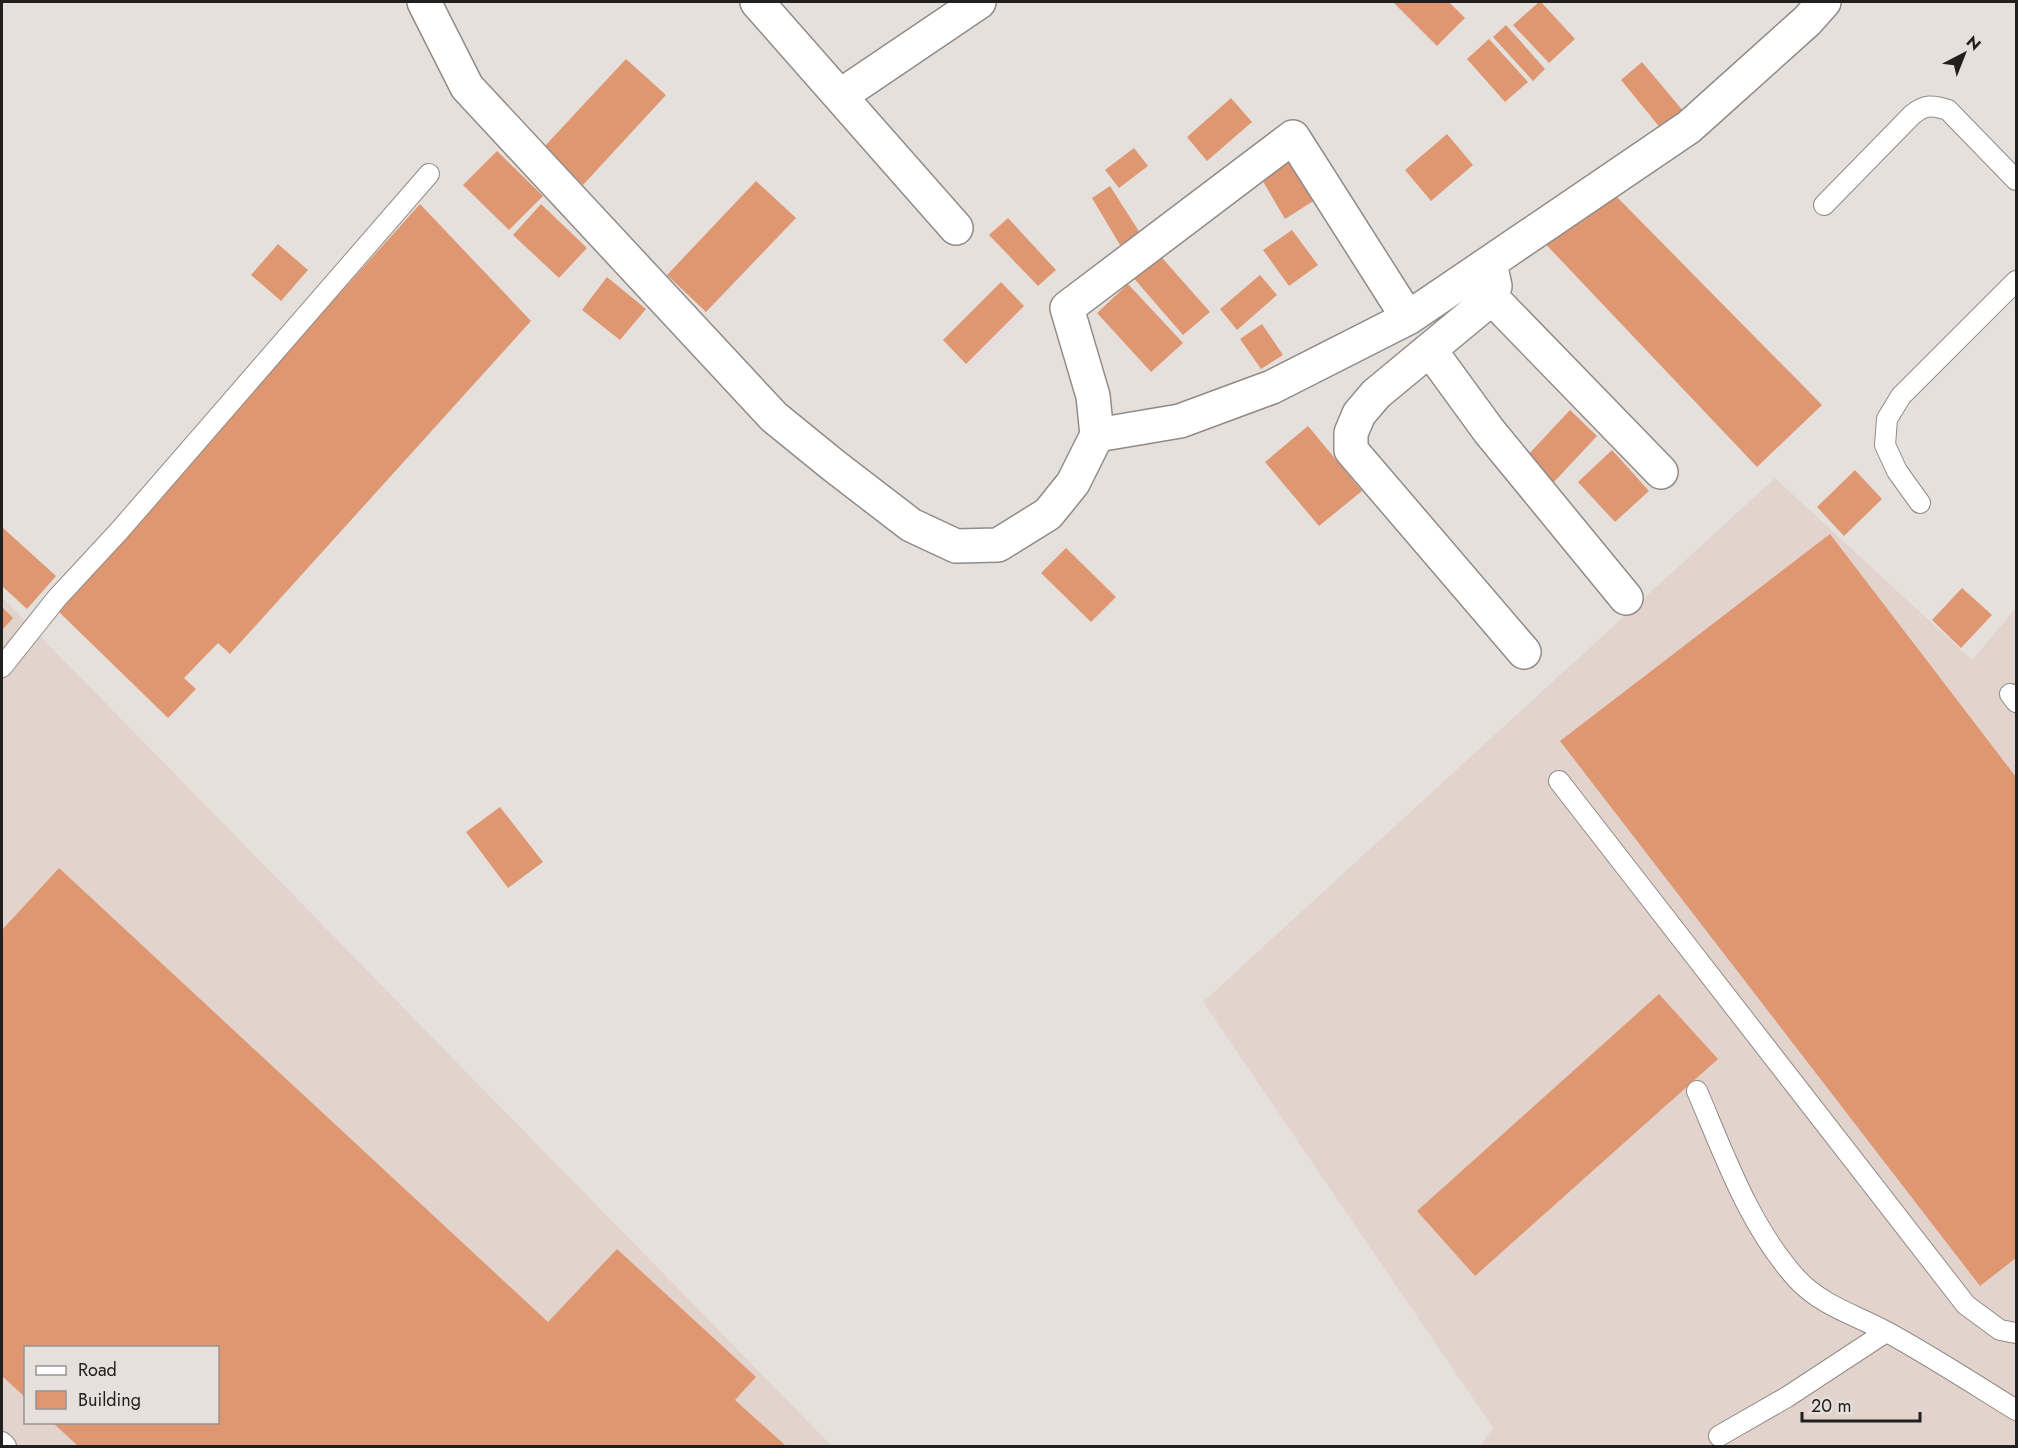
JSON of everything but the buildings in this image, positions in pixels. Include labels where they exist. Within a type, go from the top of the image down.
[{"type":"street","points":[[424,2],[467,87],[774,417],[911,525],[956,546],[998,545],[1048,514],[1073,483],[1097,435],[1094,396],[1067,308],[1293,137],[1408,318]]},
{"type":"street","points":[[757,2],[956,228]]},
{"type":"street","points":[[840,96],[979,2]]},
{"type":"street","points":[[1097,435],[1180,421],[1272,387],[1408,318],[1689,127],[1807,21],[1824,2]]},
{"type":"street","points":[[1490,263],[1496,286],[1492,298],[1376,393],[1359,414],[1351,433],[1352,450],[1524,652]]},
{"type":"street","points":[[1492,298],[1661,472]]},
{"type":"street","points":[[1430,350],[1489,431],[1626,598]]},
{"type":"lane","points":[[1824,205],[1912,115],[1920,108],[1933,105],[1948,110],[2016,180]]},
{"type":"lane","points":[[2,667],[57,598],[120,530],[429,174]]},
{"type":"lane","points":[[1920,503],[1897,471],[1885,446],[1887,419],[1901,396],[2014,290]]},
{"type":"lane","points":[[1559,781],[1966,1305],[2000,1330],[2016,1333]]},
{"type":"lane","points":[[1697,1091],[1749,1211],[1774,1251],[1799,1281],[1831,1306],[1887,1332],[2016,1410]]},
{"type":"lane","points":[[1719,1436],[1787,1397],[1887,1332]]},
{"type":"lane","points":[[2,1442],[6,1446]]},
{"type":"shaded area","points":[[1775,478],[1972,660],[2016,608],[2016,1446],[1480,1446],[1493,1428],[1203,1002]]},
{"type":"shaded area","points":[[2,597],[832,1446],[2,1446]]}]
